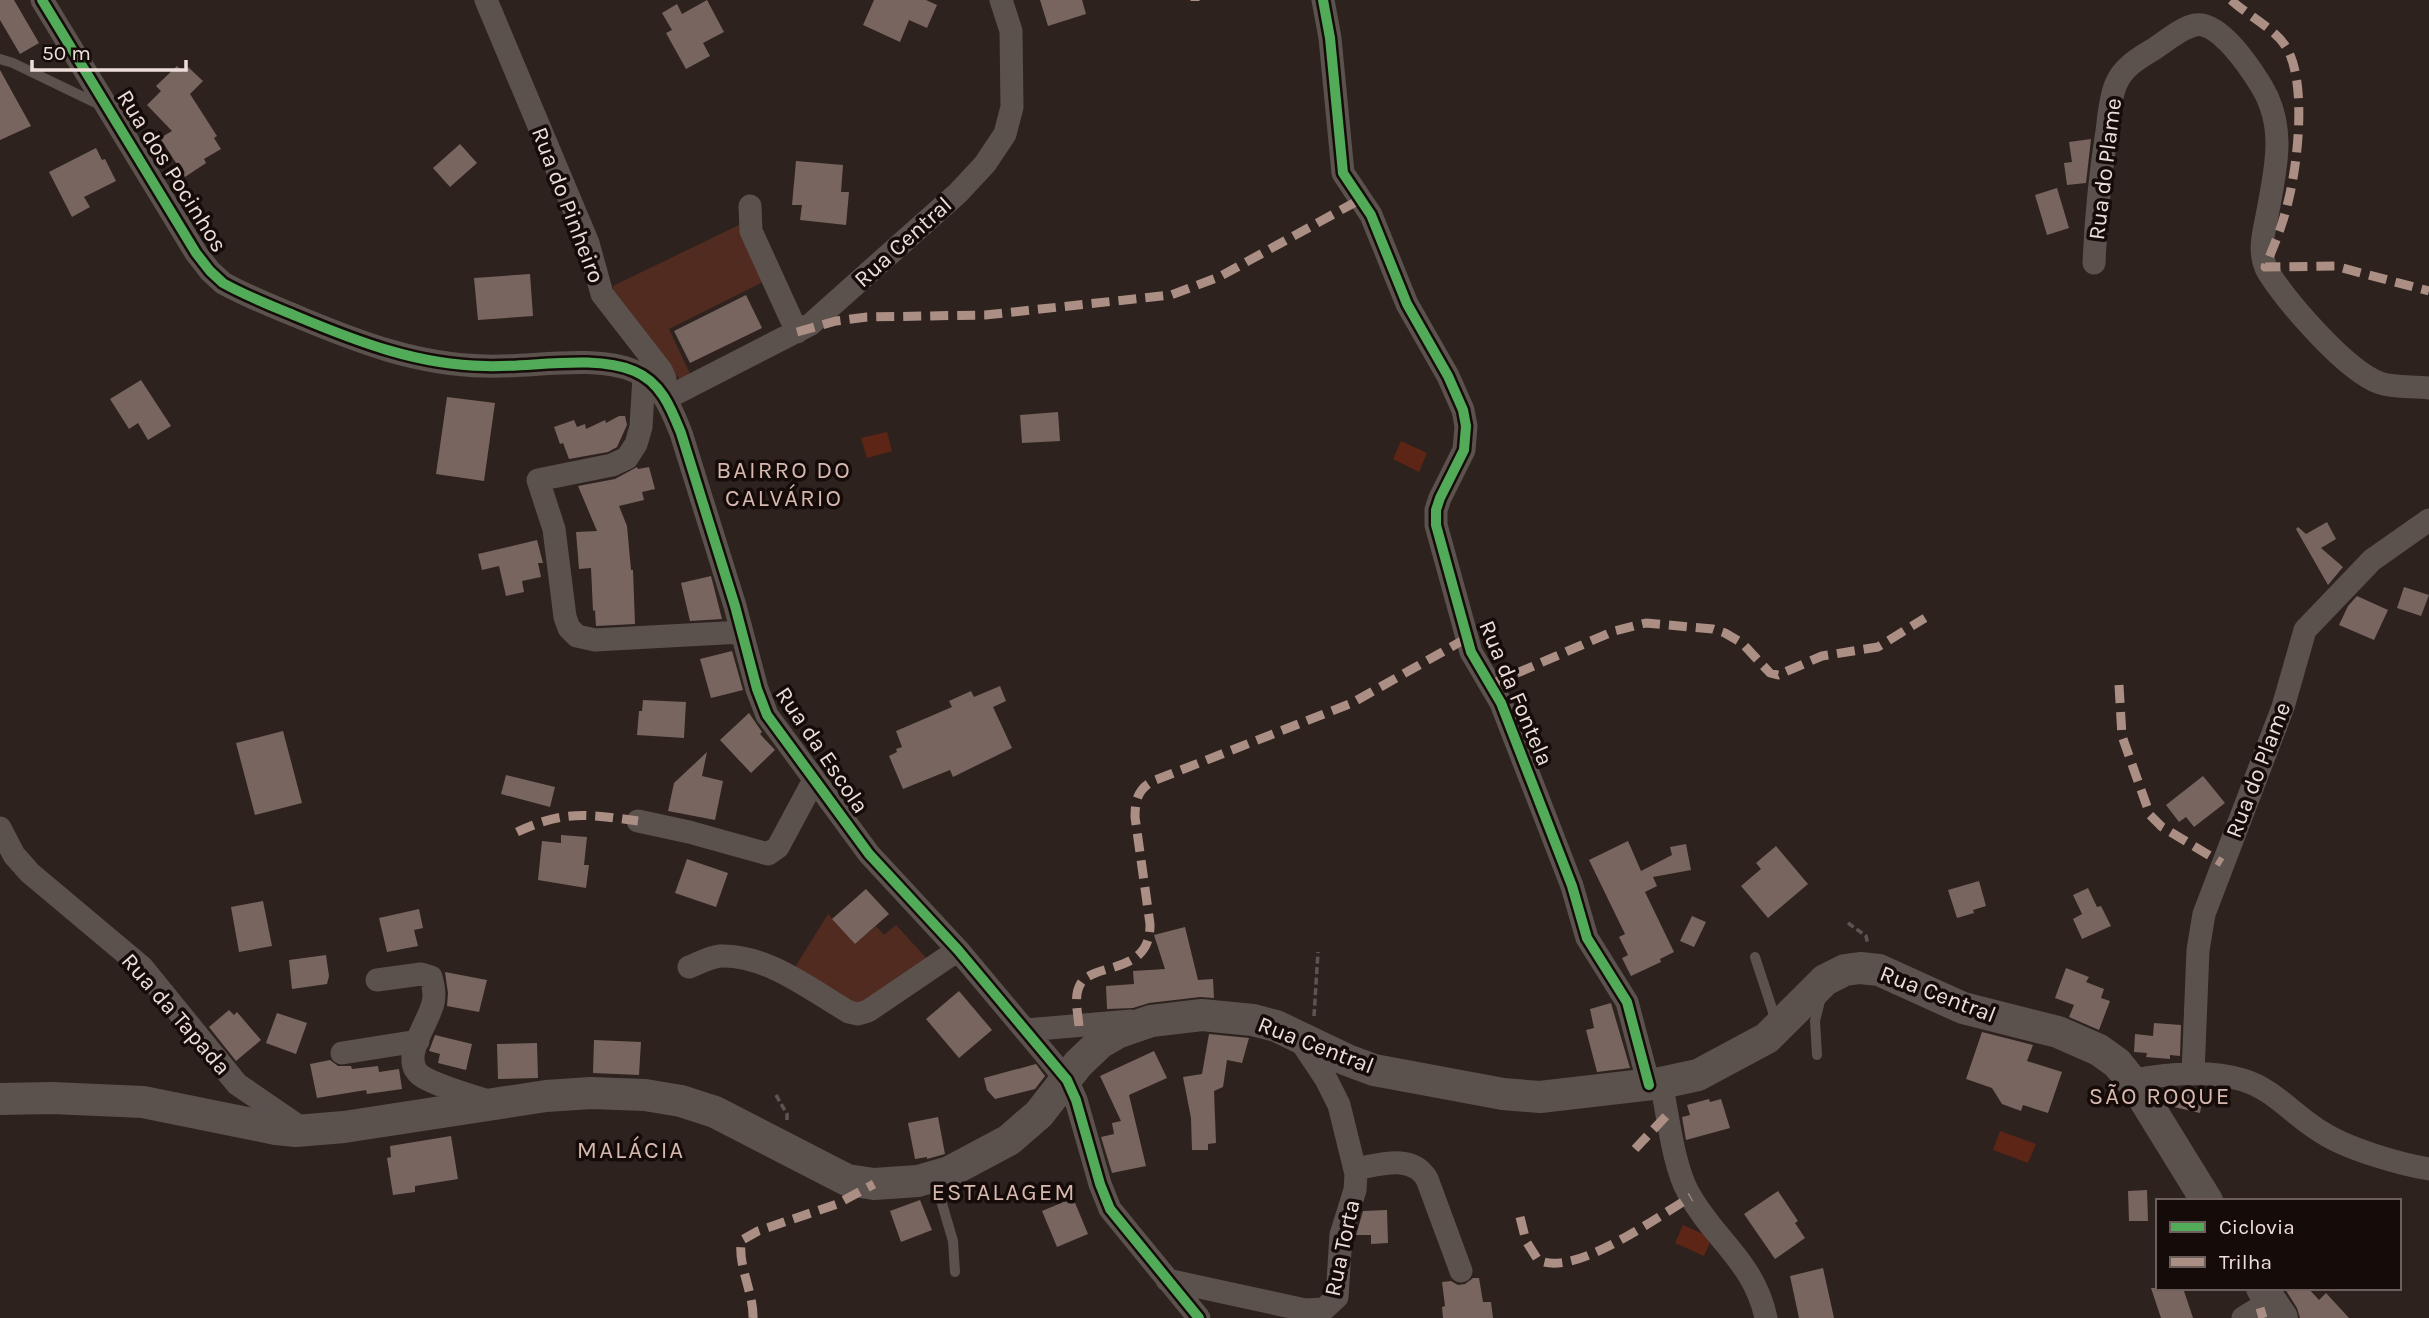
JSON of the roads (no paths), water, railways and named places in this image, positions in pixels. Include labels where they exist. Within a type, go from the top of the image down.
[{"type":"main road","name":"Rua Central","points":[[0,1099],[143,1102],[276,1129],[304,1130],[359,1125],[546,1096],[591,1093],[669,1098],[726,1116],[848,1180],[884,1184],[934,1178],[984,1154],[1017,1134],[1039,1114],[1085,1056],[1109,1037],[1141,1024],[1173,1017],[1241,1017],[1276,1026],[1374,1070],[1516,1096],[1552,1096],[1655,1084],[1698,1075],[1760,1042],[1778,1028],[1818,985],[1853,968],[1879,970],[1963,1008],[2068,1036],[2108,1056],[2132,1080],[2206,1199]]},
{"type":"street","name":"Rua dos Pocinhos","points":[[42,0],[196,253],[216,278],[232,288],[349,339],[412,358],[486,366],[598,363],[622,367],[644,376],[659,388],[665,399]]},
{"type":"street","name":"Rua do Pinheiro","points":[[486,0],[588,243],[602,294],[663,374],[665,399]]},
{"type":"street","name":"Rua Central","points":[[665,399],[797,332],[818,318],[958,193],[996,150],[1008,126],[1012,97],[1012,32],[1001,0]]},
{"type":"street","name":"Rua da Fontela","points":[[1324,0],[1343,173],[1371,215],[1407,304],[1448,376],[1463,410],[1466,426],[1464,450],[1440,498],[1436,517],[1439,540],[1473,656],[1501,703],[1572,886],[1587,938],[1627,1002],[1687,1191],[1750,1275],[1761,1296],[1766,1318]]},
{"type":"street","name":"Rua do Plame","points":[[2094,263],[2101,172],[2116,84],[2121,74],[2135,61],[2186,29],[2198,24],[2206,25],[2220,34],[2254,75],[2267,96],[2276,123],[2277,162],[2262,246],[2263,262],[2268,272],[2330,347],[2357,371],[2386,384],[2429,388]]},
{"type":"street","points":[[750,206],[751,231],[797,332]]},
{"type":"street","points":[[644,376],[642,427],[627,458],[612,465],[538,480],[554,529],[566,622],[577,636],[595,640],[741,632]]},
{"type":"street","name":"Rua da Escola","points":[[665,399],[681,433],[763,707],[869,854],[958,950],[1067,1080],[1076,1100],[1106,1200],[1121,1224],[1199,1318]]},
{"type":"street","name":"Rua do Plame","points":[[2193,1074],[2199,950],[2204,914],[2283,707],[2302,636],[2314,619],[2368,564],[2429,520]]},
{"type":"street","points":[[638,821],[690,832],[768,854],[778,847],[814,780]]},
{"type":"street","name":"Rua da Tapada","points":[[0,828],[10,849],[30,873],[148,974],[237,1084],[304,1130]]},
{"type":"street","points":[[689,967],[722,956],[758,963],[849,1012],[858,1014],[868,1011],[958,950]]},
{"type":"street","points":[[377,981],[420,974],[431,978],[433,1003],[418,1041],[414,1061],[419,1074]]},
{"type":"street","points":[[1026,1030],[1173,1017]]},
{"type":"street","name":"Rua Torta","points":[[1167,1280],[1305,1310],[1319,1310],[1330,1306],[1338,1291],[1340,1235],[1355,1191],[1355,1169],[1339,1105],[1304,1040]]},
{"type":"street","points":[[342,1053],[418,1041]]},
{"type":"street","points":[[372,1049],[432,1081],[497,1104]]},
{"type":"street","points":[[2132,1080],[2193,1074],[2224,1076],[2251,1083],[2267,1091],[2321,1133],[2335,1140],[2429,1169]]},
{"type":"street","points":[[1355,1169],[1399,1162],[1419,1168],[1427,1179],[1461,1271]]},
{"type":"street","points":[[2243,1318],[2271,1303]]},
{"type":"lane","points":[[0,59],[108,109]]},
{"type":"lane","points":[[1755,957],[1778,1028]]},
{"type":"lane","points":[[1817,1055],[1816,1012],[1832,976]]},
{"type":"lane","points":[[934,1178],[953,1241],[955,1272]]},
{"type":"district","name":"BAIRRO DO CALVÁRIO","points":[[784,484]]},
{"type":"district","name":"SÃO ROQUE","points":[[2160,1096]]},
{"type":"district","name":"MALÁCIA","points":[[631,1150]]},
{"type":"district","name":"ESTALAGEM","points":[[1004,1192]]}]
